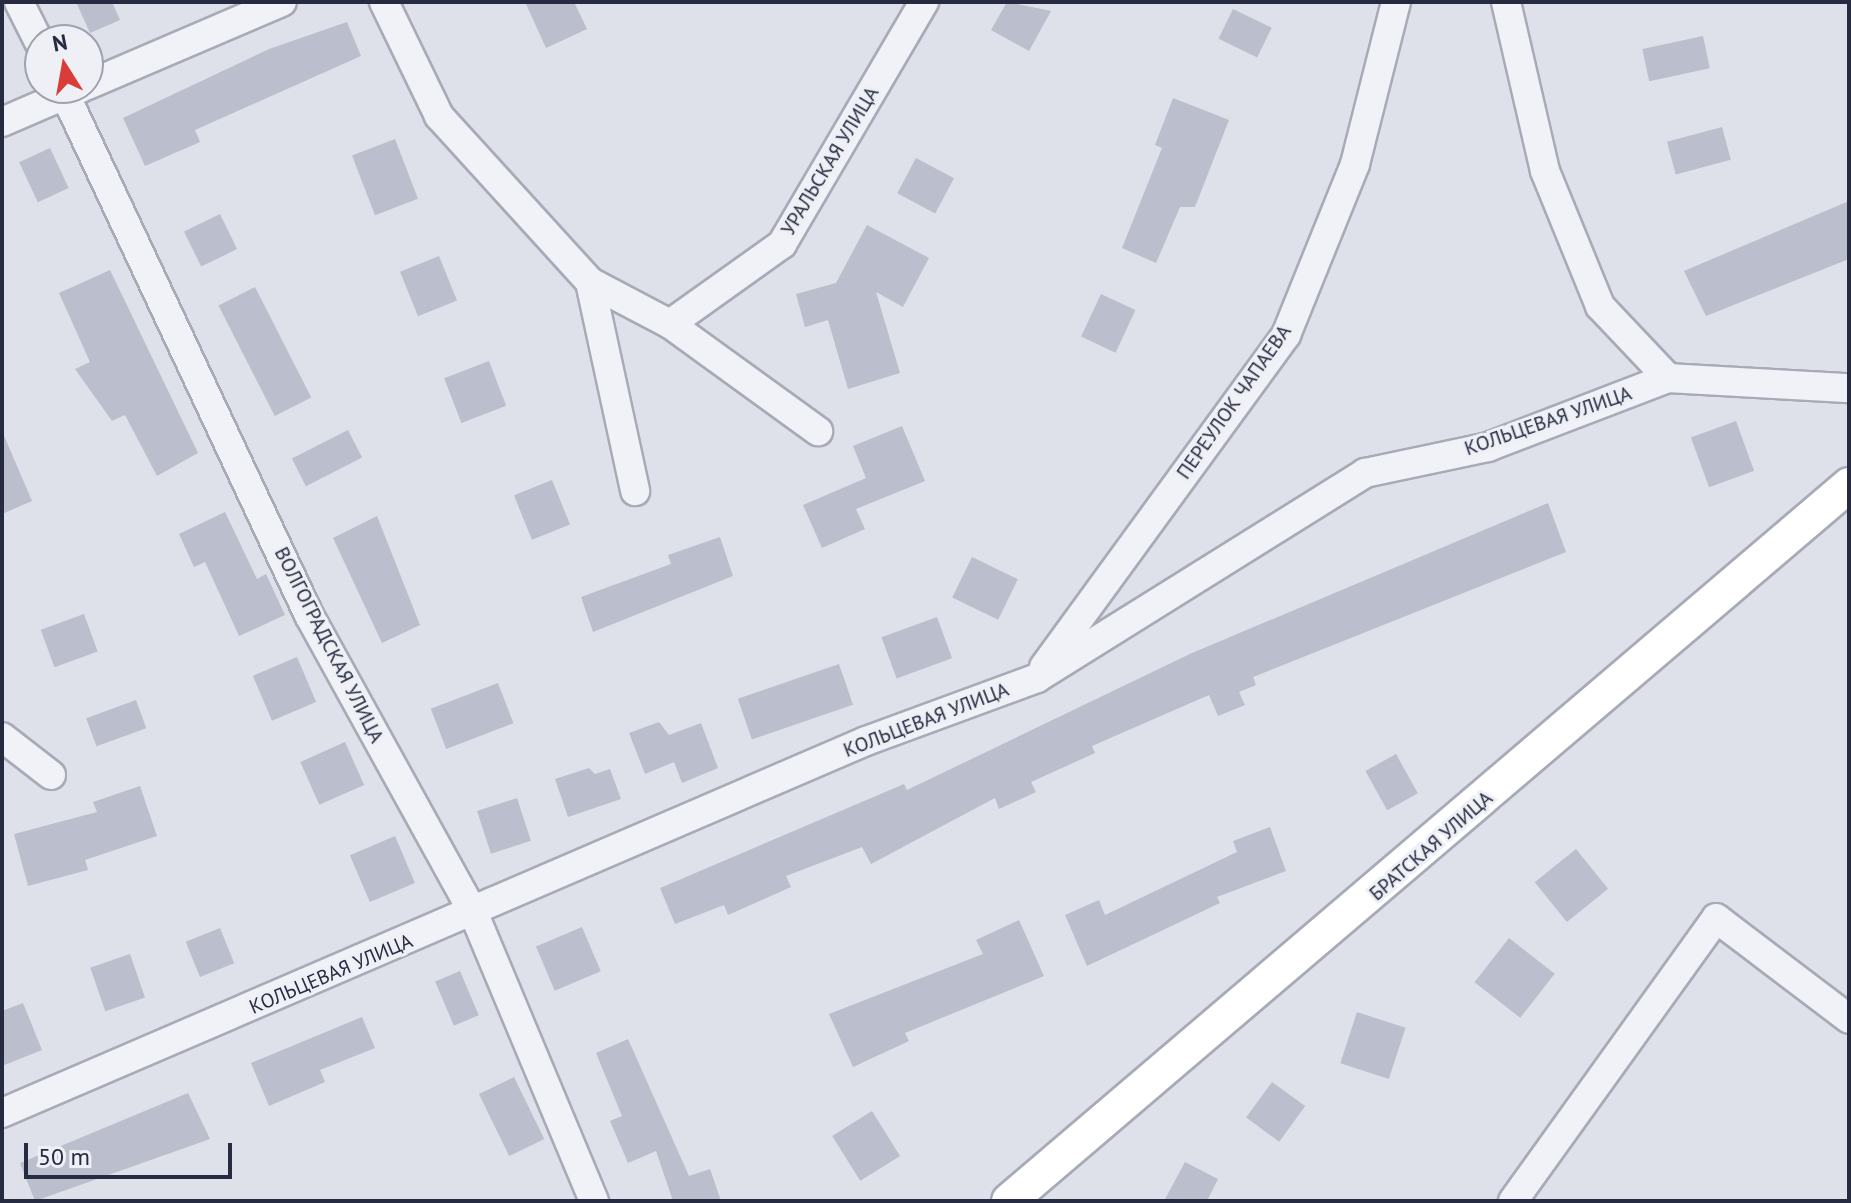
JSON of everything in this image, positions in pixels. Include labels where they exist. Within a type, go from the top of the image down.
[{"type":"main road","name":"БРАТСКАЯ УЛИЦА","points":[[1009,1201],[1849,485]]},
{"type":"street","points":[[19,2],[30,24]]},
{"type":"street","points":[[104,76],[282,2]]},
{"type":"street","points":[[384,2],[439,116],[590,282],[670,324],[818,431]]},
{"type":"street","name":"УРАЛЬСКАЯ УЛИЦА","points":[[670,324],[782,244],[924,2]]},
{"type":"street","name":"ПЕРЕУЛОК ЧАПАЕВА","points":[[1037,678],[1286,335],[1355,164],[1396,2]]},
{"type":"street","points":[[1506,2],[1545,171],[1600,306],[1668,378]]},
{"type":"street","points":[[2,122],[41,104]]},
{"type":"street","name":"ВОЛГОГРАДСКАЯ УЛИЦА","points":[[81,104],[309,615],[474,914],[593,1201]]},
{"type":"street","points":[[590,282],[635,491]]},
{"type":"street","name":"КОЛЬЦЕВАЯ УЛИЦА","points":[[2,1113],[474,914],[866,741],[1037,678],[1365,473],[1488,447],[1668,378],[1849,388]]},
{"type":"street","points":[[2,737],[51,775]]},
{"type":"street","points":[[1513,1201],[1716,918],[1849,1019]]},
{"type":"building","points":[[76,2],[112,2],[120,20],[104,27],[104,24],[86,24]]},
{"type":"building","points":[[525,2],[574,2],[587,29],[546,48]]},
{"type":"building","points":[[1007,2],[1051,11],[1029,51],[991,30]]},
{"type":"building","points":[[1233,9],[1272,28],[1257,58],[1219,39]]},
{"type":"building","points":[[347,22],[361,56],[195,130],[200,142],[145,166],[123,118],[269,49]]},
{"type":"building","points":[[1703,36],[1710,68],[1649,81],[1642,49]]},
{"type":"building","points":[[1173,98],[1229,120],[1195,207],[1180,207],[1156,263],[1122,248],[1162,148],[1155,145]]},
{"type":"building","points":[[1722,127],[1731,160],[1676,175],[1667,142]]},
{"type":"building","points":[[395,139],[418,199],[375,215],[352,155]]},
{"type":"building","points":[[50,148],[69,188],[38,202],[19,162]]},
{"type":"building","points":[[916,158],[954,178],[935,214],[897,193]]},
{"type":"building","points":[[1849,201],[1849,259],[1706,316],[1684,271]]},
{"type":"building","points":[[220,214],[237,249],[201,267],[184,232]]},
{"type":"building","points":[[867,225],[929,258],[903,307],[876,292],[900,373],[848,389],[828,320],[805,327],[796,294],[836,283]]},
{"type":"building","points":[[439,256],[457,301],[418,316],[400,272]]},
{"type":"building","points":[[110,270],[198,453],[157,476],[125,415],[112,421],[75,369],[90,362],[59,293]]},
{"type":"building","points":[[255,287],[311,397],[275,416],[218,306]]},
{"type":"building","points":[[1101,294],[1135,310],[1116,353],[1081,337]]},
{"type":"building","points":[[489,361],[506,406],[461,423],[444,378]]},
{"type":"building","points":[[1736,421],[1754,471],[1709,487],[1691,437]]},
{"type":"building","points":[[902,426],[925,481],[856,509],[865,529],[822,548],[803,505],[866,478],[853,446]]},
{"type":"building","points":[[348,430],[362,458],[306,486],[292,459]]},
{"type":"building","points":[[2,431],[32,501],[2,514]]},
{"type":"building","points":[[552,480],[570,525],[532,540],[514,495]]},
{"type":"building","points":[[1548,503],[1566,552],[1253,677],[1256,685],[1239,692],[1245,705],[1218,716],[1209,695],[1092,746],[1095,753],[1031,782],[1036,792],[999,809],[995,798],[871,864],[862,847],[786,876],[791,887],[728,915],[724,905],[675,924],[660,888],[904,784],[907,790],[1192,653]]},
{"type":"building","points":[[225,512],[257,579],[266,574],[285,615],[239,636],[205,562],[194,567],[179,534]]},
{"type":"building","points":[[377,516],[420,625],[382,643],[333,538]]},
{"type":"building","points":[[720,537],[733,576],[593,632],[581,597],[671,564],[668,555]]},
{"type":"building","points":[[972,557],[1018,579],[998,620],[952,597]]},
{"type":"building","points":[[84,614],[98,652],[54,667],[41,630]]},
{"type":"building","points":[[937,617],[952,658],[897,679],[882,637]]},
{"type":"building","points":[[297,657],[316,702],[272,721],[253,676]]},
{"type":"building","points":[[839,664],[853,705],[752,739],[738,699]]},
{"type":"building","points":[[498,683],[513,723],[446,749],[431,709]]},
{"type":"building","points":[[136,700],[146,728],[96,746],[86,718]]},
{"type":"building","points":[[659,722],[669,735],[701,723],[718,768],[682,783],[674,762],[645,774],[629,733]]},
{"type":"building","points":[[345,742],[364,785],[319,805],[300,762]]},
{"type":"building","points":[[1396,754],[1418,793],[1387,810],[1365,771]]},
{"type":"building","points":[[589,768],[595,774],[610,769],[621,799],[568,817],[555,779]]},
{"type":"building","points":[[140,786],[157,836],[85,860],[88,870],[28,886],[14,834],[97,812],[93,802]]},
{"type":"building","points":[[517,798],[531,841],[491,854],[477,811]]},
{"type":"building","points":[[1270,827],[1286,871],[1217,897],[1220,903],[1087,966],[1065,915],[1099,900],[1105,915],[1237,852],[1233,841]]},
{"type":"building","points":[[395,836],[415,883],[370,902],[350,855]]},
{"type":"building","points":[[1576,849],[1608,889],[1567,922],[1535,882]]},
{"type":"building","points":[[1019,920],[1044,976],[905,1033],[909,1041],[853,1067],[829,1014],[983,954],[976,940]]},
{"type":"building","points":[[582,927],[601,971],[555,991],[536,947]]},
{"type":"building","points":[[220,928],[234,963],[200,977],[186,942]]},
{"type":"building","points":[[1509,938],[1555,974],[1520,1018],[1475,982]]},
{"type":"building","points":[[130,954],[145,997],[105,1011],[90,968]]},
{"type":"building","points":[[460,971],[479,1015],[454,1026],[435,982]]},
{"type":"building","points":[[23,1003],[42,1050],[2,1066],[2,1011]]},
{"type":"building","points":[[1357,1012],[1406,1028],[1389,1079],[1340,1063]]},
{"type":"building","points":[[362,1017],[375,1048],[320,1070],[325,1082],[269,1106],[251,1063]]},
{"type":"building","points":[[628,1039],[689,1176],[710,1169],[721,1201],[673,1201],[656,1151],[628,1163],[610,1121],[622,1116],[596,1053]]},
{"type":"building","points":[[514,1077],[544,1139],[509,1156],[479,1094]]},
{"type":"building","points":[[1272,1082],[1305,1106],[1279,1142],[1246,1118]]},
{"type":"building","points":[[188,1093],[210,1139],[35,1201],[20,1163]]},
{"type":"building","points":[[872,1111],[900,1156],[860,1181],[832,1136]]},
{"type":"building","points":[[1185,1162],[1218,1179],[1207,1201],[1164,1201]]}]
